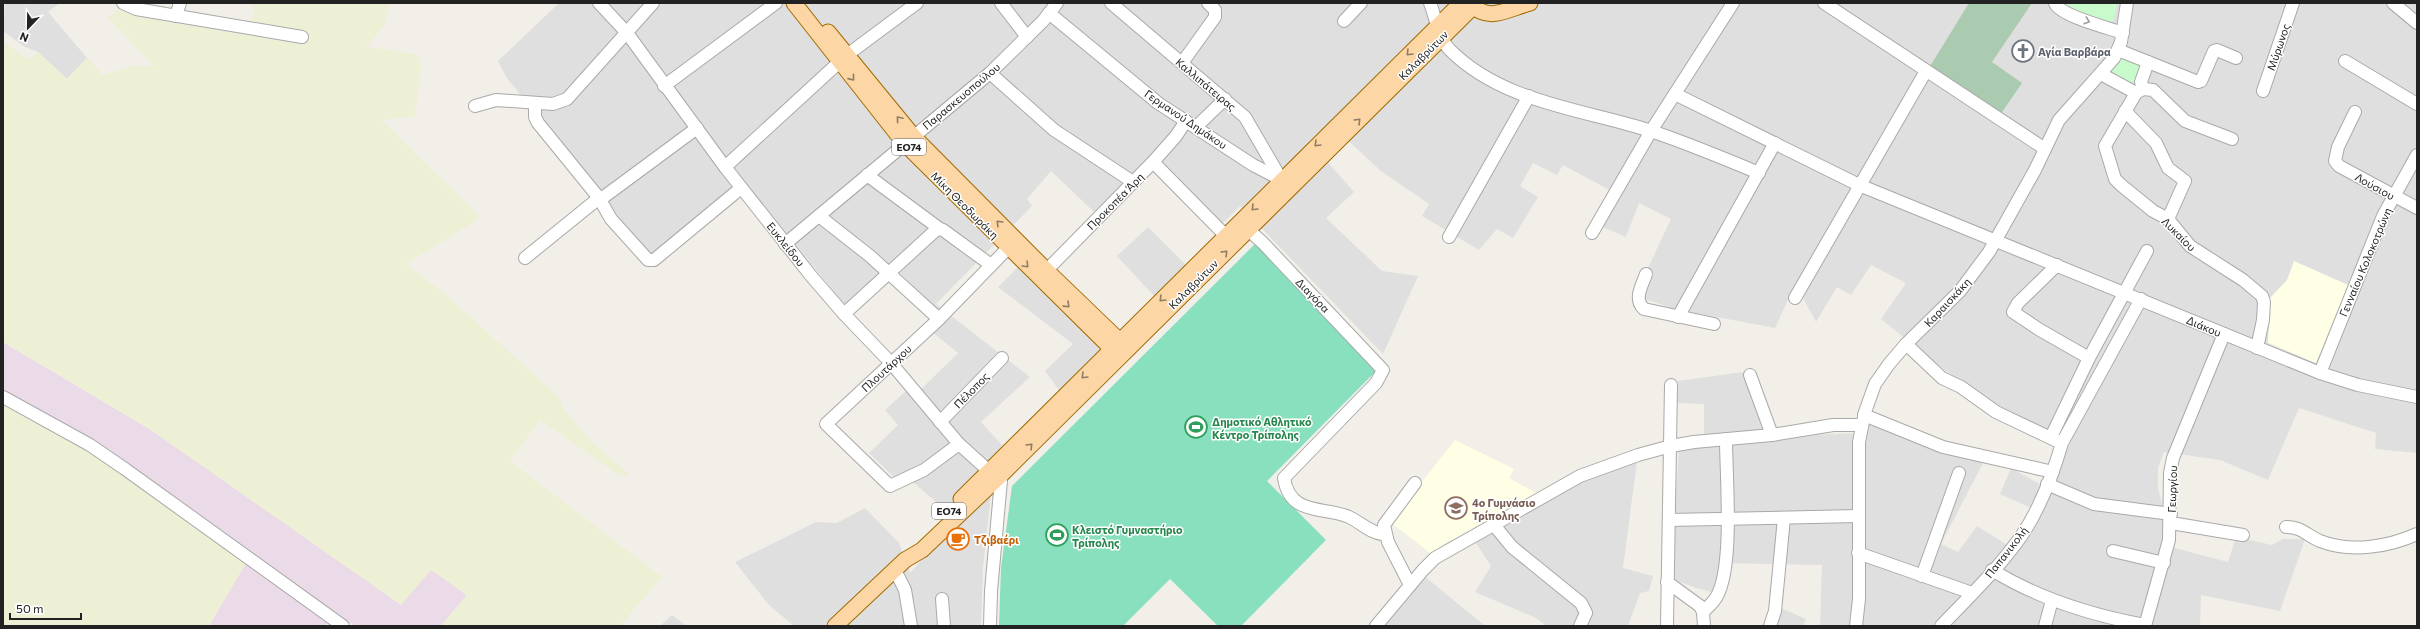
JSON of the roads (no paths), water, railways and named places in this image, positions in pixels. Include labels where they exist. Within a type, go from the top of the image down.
[{"type":"main road","name":"Μίκη Θεοδωράκη","points":[[794,3],[843,59],[910,140],[1008,248],[1042,274]]},
{"type":"main road","name":"Μίκη Θεοδωράκη","points":[[805,3],[843,59]]},
{"type":"main road","points":[[1470,4],[1488,15],[1530,3]]},
{"type":"main road","name":"Καλαβρύτων","points":[[836,626],[900,565],[922,550],[996,470],[1120,349],[1439,31],[1470,4]]},
{"type":"main road","name":"Μίκη Θεοδωράκη","points":[[910,140],[1042,274],[1120,349]]},
{"type":"main road","name":"Καλαβρύτων","points":[[1120,349],[1226,236],[1244,226]]},
{"type":"street","points":[[123,3],[136,9],[302,37]]},
{"type":"street","points":[[176,16],[180,3]]},
{"type":"street","name":"Ευκλείδου","points":[[599,3],[627,33],[664,86],[741,188],[844,314],[891,363],[958,444],[996,470]]},
{"type":"street","points":[[475,106],[496,100],[535,104],[553,104],[567,99],[653,3]]},
{"type":"street","points":[[664,86],[776,3]]},
{"type":"street","points":[[1001,3],[1027,37]]},
{"type":"street","name":"Παρασκευοπούλου","points":[[786,244],[990,73],[1027,37],[1057,3]]},
{"type":"street","name":"Καλλιπάτειρας","points":[[1111,3],[1225,99],[1250,124],[1268,159],[1286,184]]},
{"type":"street","points":[[1182,64],[1213,21],[1216,13],[1208,3]]},
{"type":"street","points":[[1344,21],[1361,3]]},
{"type":"street","points":[[1430,3],[1439,31],[1449,49],[1480,75],[1529,96],[1651,131],[1759,173]]},
{"type":"street","points":[[1592,233],[1651,131],[1733,3]]},
{"type":"street","points":[[1824,3],[2045,149]]},
{"type":"street","points":[[2055,3],[2058,8],[2068,13],[2123,33]]},
{"type":"street","name":"Καραισκάκη","points":[[1856,626],[1859,608],[1859,442],[1863,420],[1880,376],[1906,344],[1960,290],[1995,241],[2035,170],[2063,114],[2101,74],[2118,50],[2123,33],[2127,3]]},
{"type":"street","name":"Μύρωνος","points":[[2263,91],[2293,3]]},
{"type":"street","points":[[2393,3],[2417,23]]},
{"type":"street","points":[[725,167],[843,59],[911,5]]},
{"type":"street","name":"Γερμανού Δημάκου","points":[[1049,13],[1151,98],[1286,184]]},
{"type":"street","points":[[2118,50],[2198,82],[2201,81],[2214,51],[2218,50],[2236,58]]},
{"type":"street","points":[[2345,61],[2417,104]]},
{"type":"street","points":[[2139,91],[2148,62]]},
{"type":"street","points":[[1795,298],[1926,71]]},
{"type":"street","points":[[990,73],[1048,125],[1133,182]]},
{"type":"street","points":[[2101,74],[2139,91],[2152,90],[2185,121],[2232,139]]},
{"type":"street","name":"Λυκαίου","points":[[2139,91],[2125,110],[2105,146],[2115,179],[2153,211],[2168,219],[2190,246],[2243,280],[2262,296],[2264,304],[2263,320],[2257,348]]},
{"type":"street","name":"Διάκου","points":[[1675,94],[1859,185],[2124,292],[2257,348],[2320,373],[2358,385],[2417,397]]},
{"type":"street","points":[[1448,237],[1529,96]]},
{"type":"street","name":"Προκοπέα Άρη","points":[[1042,274],[1153,162],[1176,136],[1225,99]]},
{"type":"street","points":[[535,104],[535,116],[538,123],[600,199],[611,219],[645,258],[651,261],[741,188]]},
{"type":"street","points":[[2125,110],[2156,143],[2168,168],[2185,181],[2168,219]]},
{"type":"street","name":"Λούσιου","points":[[2355,112],[2338,147],[2335,161],[2339,166],[2417,208]]},
{"type":"street","points":[[525,258],[600,199],[697,128]]},
{"type":"street","points":[[1678,317],[1775,143]]},
{"type":"street","name":"Γενναίου Κολοκοτρώνη","points":[[2320,373],[2368,250],[2394,196],[2417,155]]},
{"type":"street","points":[[1153,162],[1226,236]]},
{"type":"street","points":[[867,175],[991,265]]},
{"type":"street","points":[[819,216],[888,273],[939,319]]},
{"type":"street","name":"Διαγόρα","points":[[1244,226],[1383,370],[1376,383],[1284,478],[1289,492],[1304,506],[1315,511],[1338,513],[1375,532],[1385,534]]},
{"type":"street","points":[[844,314],[934,231],[940,229]]},
{"type":"street","name":"Πλουτάρχου","points":[[958,444],[924,470],[890,486],[826,424],[939,319],[1008,248]]},
{"type":"street","points":[[2051,437],[2089,358],[2147,251]]},
{"type":"street","points":[[2057,265],[2019,302],[2013,312],[2040,330],[2089,358]]},
{"type":"street","points":[[1646,274],[1638,295],[1640,305],[1649,311],[1714,324]]},
{"type":"street","name":"Παπανικολή","points":[[1941,626],[1972,594],[2028,525],[2053,472],[2062,443],[2141,299]]},
{"type":"street","name":"Γεωργίου","points":[[2145,626],[2164,563],[2171,518],[2170,473],[2173,458],[2224,334]]},
{"type":"street","points":[[1906,344],[1942,378],[1960,387],[1996,412],[2062,443]]},
{"type":"street","name":"Πέλοπος","points":[[940,422],[1002,358]]},
{"type":"street","points":[[1750,375],[1772,435]]},
{"type":"street","points":[[1667,626],[1671,385]]},
{"type":"street","points":[[3,397],[90,445],[343,626]]},
{"type":"street","points":[[1376,626],[1435,558],[1580,476],[1638,454],[1670,446],[1772,435],[1863,420],[1943,447],[2053,472]]},
{"type":"street","points":[[1703,612],[1717,597],[1724,576],[1727,519],[1726,439]]},
{"type":"street","points":[[990,626],[996,470]]},
{"type":"street","points":[[1922,576],[1959,473]]},
{"type":"street","points":[[1410,585],[1385,534],[1386,520],[1415,482]]},
{"type":"street","points":[[2047,484],[2094,504],[2171,518],[2243,536]]},
{"type":"street","points":[[1669,520],[1858,516]]},
{"type":"street","points":[[1770,626],[1775,611],[1784,518]]},
{"type":"street","points":[[1494,525],[1512,547],[1582,603],[1586,613],[1580,626]]},
{"type":"street","points":[[2286,527],[2299,529],[2321,542],[2364,547],[2390,544],[2417,534]]},
{"type":"street","points":[[2113,551],[2164,563]]},
{"type":"street","points":[[1858,553],[1972,594]]},
{"type":"street","points":[[900,565],[911,626]]},
{"type":"street","points":[[1992,570],[2019,586],[2052,600],[2104,616],[2145,626]]},
{"type":"street","points":[[1668,582],[1696,602],[1703,612],[1704,626]]},
{"type":"street","points":[[942,599],[944,626]]},
{"type":"street","points":[[2045,626],[2052,600]]},
{"type":"place","name":"Αγία Βαρβάρα","points":[[2023,51]]},
{"type":"place","name":"Δημοτικό Αθλητικό Κέντρο Τρίπολης","points":[[1196,427]]},
{"type":"place","name":"4ο Γυμνάσιο Τρίπολης","points":[[1456,508]]},
{"type":"place","name":"Κλειστό Γυμναστήριο Τρίπολης","points":[[1057,535]]},
{"type":"place","name":"Τζιβαέρι","points":[[958,539]]}]
